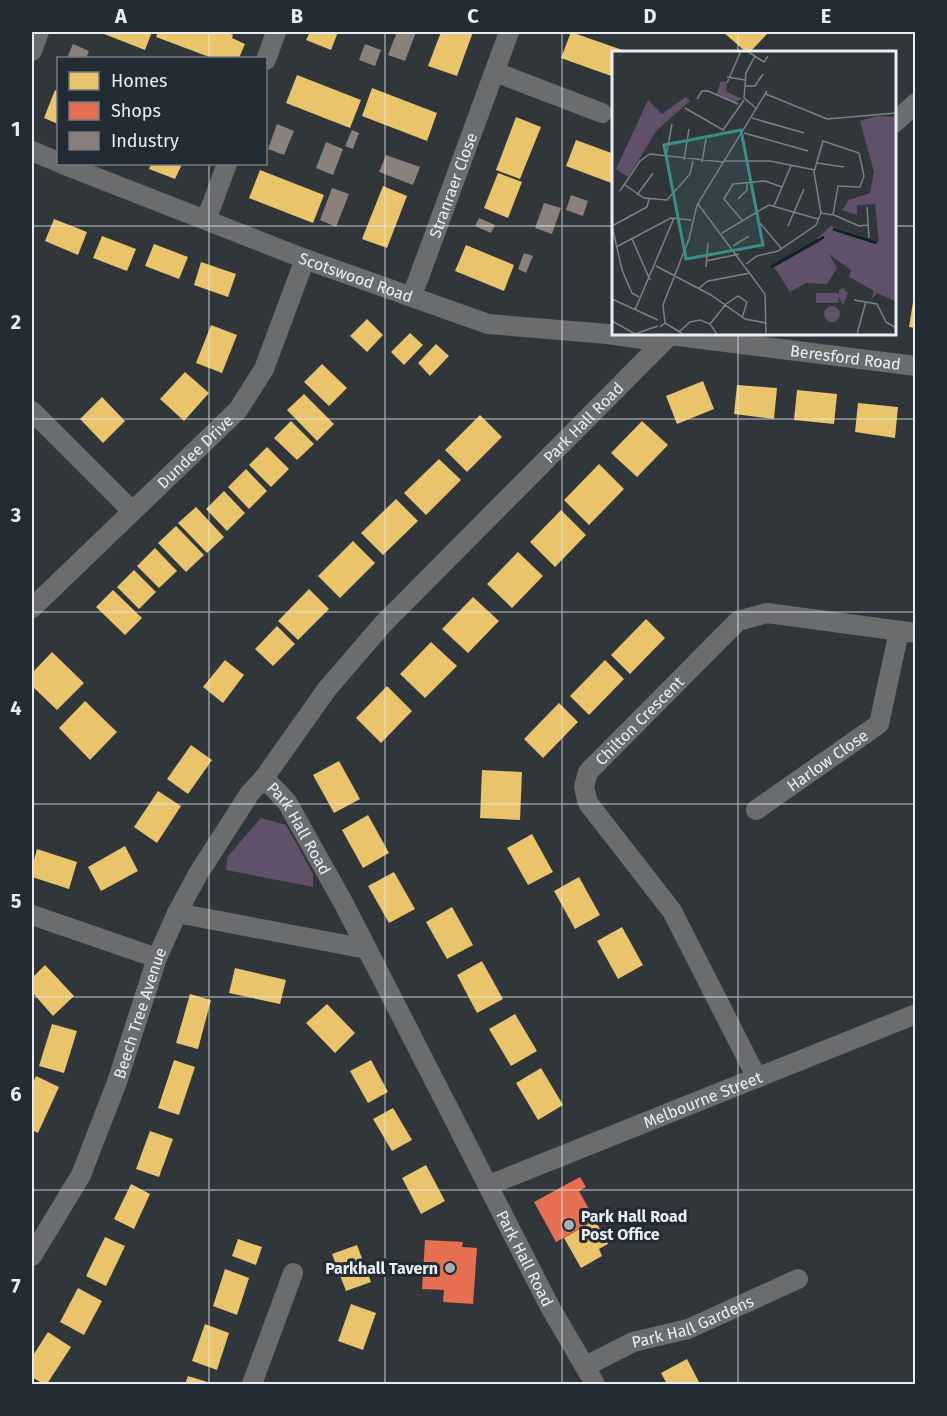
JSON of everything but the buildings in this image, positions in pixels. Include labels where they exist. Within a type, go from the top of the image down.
[{"type":"street","points":[[32,51],[39,32]]},
{"type":"street","points":[[267,57],[276,32]]},
{"type":"street","name":"Stranraer Close","points":[[412,296],[509,32]]},
{"type":"street","points":[[495,72],[602,113]]},
{"type":"street","points":[[896,121],[915,103]]},
{"type":"street","name":"Scotswood Road","points":[[32,151],[57,162]]},
{"type":"street","name":"Scotswood Road","points":[[65,165],[305,259],[488,324],[668,337]]},
{"type":"street","points":[[206,220],[226,165]]},
{"type":"street","name":"Dundee Drive","points":[[32,608],[238,410],[264,369],[305,259]]},
{"type":"street","name":"Beresford Road","points":[[668,337],[915,366]]},
{"type":"street","name":"Park Hall Road","points":[[595,1384],[550,1307],[367,949],[287,802],[264,778],[327,688],[383,624],[668,337]]},
{"type":"street","points":[[32,411],[132,511]]},
{"type":"street","name":"Chilton Crescent","points":[[758,1078],[672,911],[588,803],[584,787],[588,772],[738,621],[767,613],[907,632]]},
{"type":"street","name":"Harlow Close","points":[[756,810],[879,724],[907,632]]},
{"type":"street","name":"Beech Tree Avenue","points":[[32,1256],[81,1175],[117,1082],[157,958],[177,913],[198,874],[238,811],[264,778]]},
{"type":"street","points":[[177,913],[367,949]]},
{"type":"street","points":[[32,915],[157,958]]},
{"type":"street","name":"Melbourne Street","points":[[489,1185],[915,1014]]},
{"type":"street","points":[[252,1384],[293,1273]]},
{"type":"street","name":"Park Hall Gardens","points":[[586,1366],[633,1342],[688,1329],[798,1279]]},
{"type":"shaded area","points":[[261,818],[286,825],[313,874],[313,887],[226,870],[228,856]]},
{"type":"place","name":"Park Hall Road Post Office","points":[[569,1225]]},
{"type":"place","name":"Parkhall Tavern","points":[[450,1268]]}]
